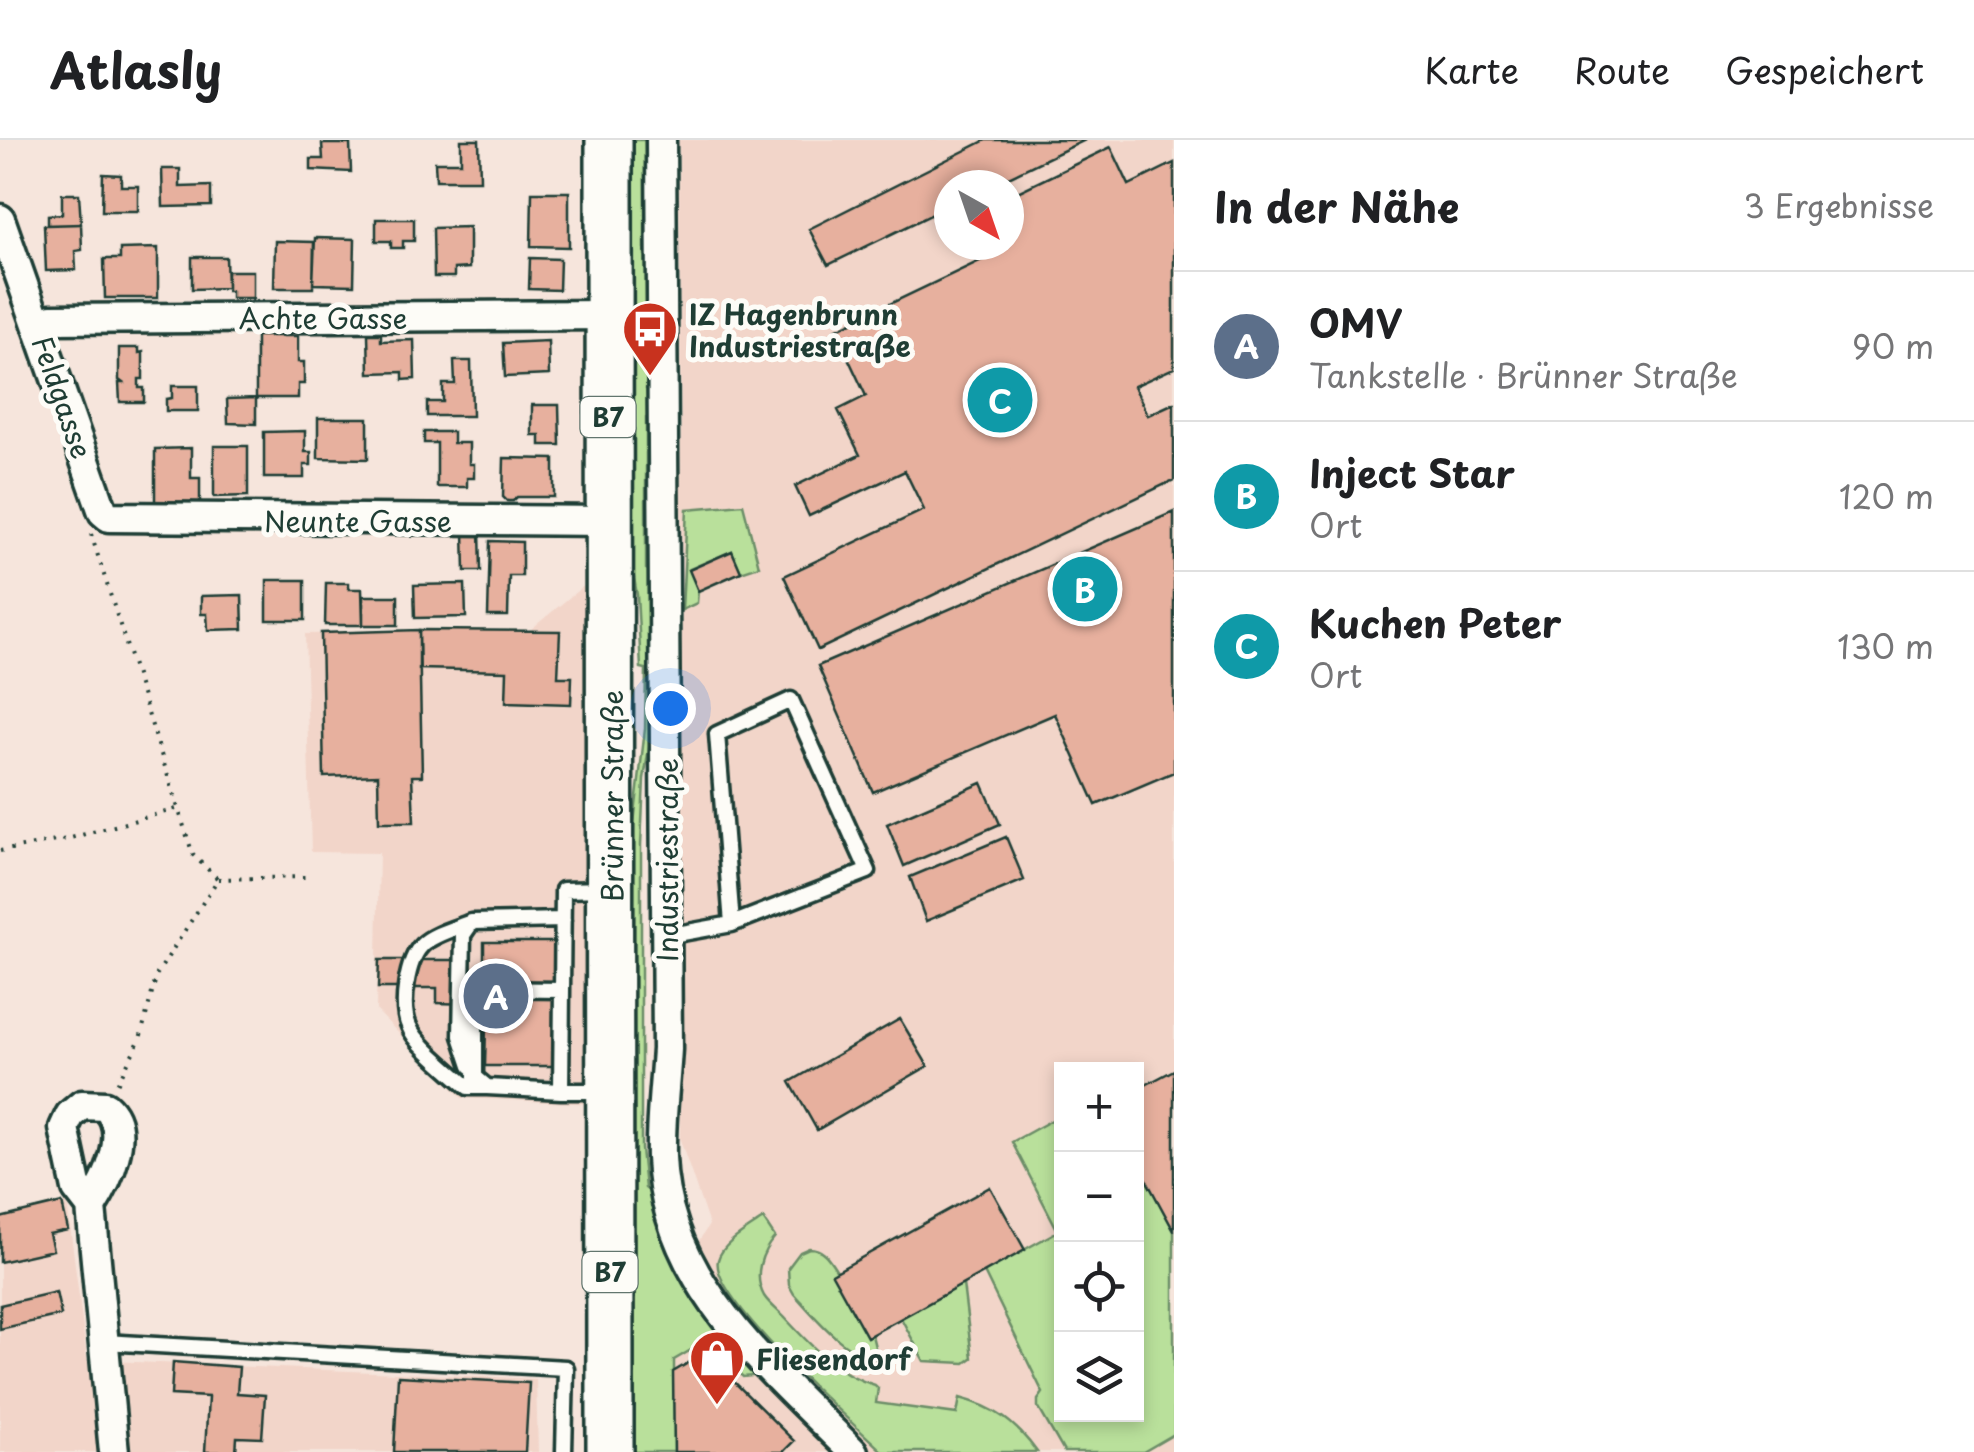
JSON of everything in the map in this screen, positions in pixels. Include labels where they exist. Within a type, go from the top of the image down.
[{"type":"main road","name":"Brünner Straße","points":[[608,140],[610,1452]]},
{"type":"street","name":"Industriestraße","points":[[660,140],[667,1049],[661,1158],[667,1200],[679,1241],[702,1290],[854,1452]]},
{"type":"street","name":"Feldgasse","points":[[0,219],[108,517]]},
{"type":"street","name":"Achte Gasse","points":[[38,324],[51,319],[608,315]]},
{"type":"street","name":"Neunte Gasse","points":[[108,517],[608,521]]},
{"type":"street","points":[[92,1207],[112,1174],[117,1126],[114,1114],[106,1106],[82,1106],[70,1115],[64,1128],[78,1189],[92,1207],[114,1452]]},
{"type":"lane","points":[[666,936],[732,924],[868,871],[791,700],[717,734],[732,924]]},
{"type":"lane","points":[[561,1090],[563,890],[611,888]]},
{"type":"lane","points":[[563,920],[472,922],[424,942],[411,960],[406,988],[408,1026],[468,1087],[481,1082],[611,1091]]},
{"type":"lane","points":[[472,922],[463,935],[461,1036],[481,1082]]},
{"type":"lane","points":[[481,1082],[475,990],[562,990]]},
{"type":"lane","points":[[104,1342],[566,1368],[564,1452]]},
{"type":"path","points":[[108,517],[90,535],[194,855],[218,879],[307,877]]},
{"type":"path","points":[[0,851],[180,808]]},
{"type":"path","points":[[106,1106],[140,1039],[157,974],[218,879]]},
{"type":"shaded area","points":[[679,140],[1174,140],[1174,1452],[674,1452],[657,1307],[709,1225],[680,1140]]},
{"type":"shaded area","points":[[593,584],[593,1104],[462,1098],[376,1010],[379,853],[311,852],[305,634],[530,630],[582,587]]},
{"type":"shaded area","points":[[67,1202],[87,1360],[536,1379],[538,1452],[0,1452],[0,1218]]},
{"type":"green space","points":[[629,140],[645,140],[645,255],[651,258],[652,363],[647,366],[646,389],[651,390],[653,415],[646,418],[646,569],[652,572],[652,729],[644,779],[641,845],[641,1149],[645,1188],[654,1195],[751,1360],[753,1376],[743,1377],[698,1346],[674,1360],[674,1452],[629,1452],[629,866],[645,729],[646,669],[641,668],[637,595],[629,549]]},
{"type":"green space","points":[[743,504],[759,566],[741,572],[732,551],[690,569],[698,591],[697,603],[682,610],[687,509]]},
{"type":"green space","points":[[1054,1119],[1054,1223],[1012,1142]]},
{"type":"green space","points":[[1144,1174],[1174,1231],[1174,1434],[1143,1452],[1064,1452],[1038,1407],[1043,1393],[984,1272],[1054,1233],[1054,1422],[1144,1422]]},
{"type":"green space","points":[[763,1219],[775,1237],[760,1265],[764,1296],[826,1359],[875,1385],[876,1403],[957,1414],[960,1398],[1004,1418],[1037,1452],[883,1452],[758,1329],[721,1278],[718,1260],[725,1248]]},
{"type":"green space","points":[[809,1248],[823,1252],[837,1271],[833,1274],[868,1336],[872,1335],[878,1359],[843,1343],[794,1294],[788,1268],[800,1252]]},
{"type":"green space","points":[[963,1284],[972,1358],[965,1363],[924,1361],[901,1318]]},
{"type":"building","points":[[461,140],[479,140],[480,180],[436,180],[435,162],[461,162]]},
{"type":"building","points":[[986,140],[1085,140],[1023,170],[934,170],[934,213],[828,265],[809,229]]},
{"type":"building","points":[[322,144],[350,144],[351,172],[311,170],[311,159],[323,159]]},
{"type":"building","points":[[1111,147],[1129,185],[1174,163],[1174,368],[1134,386],[1148,415],[1174,403],[1174,480],[818,650],[784,576],[924,510],[905,471],[809,516],[795,486],[860,455],[838,410],[866,396],[835,330],[982,260],[1024,260],[1024,189]]},
{"type":"building","points":[[162,169],[180,169],[180,187],[211,186],[211,206],[163,207]]},
{"type":"building","points":[[103,174],[121,175],[121,186],[138,186],[138,211],[102,211]]},
{"type":"building","points":[[532,192],[569,192],[569,247],[531,246]]},
{"type":"building","points":[[62,194],[79,194],[81,224],[48,225],[48,215],[62,214]]},
{"type":"building","points":[[376,219],[414,219],[414,241],[403,241],[403,248],[391,248],[391,241],[376,241]]},
{"type":"building","points":[[81,224],[82,250],[75,251],[76,270],[46,271],[44,225]]},
{"type":"building","points":[[469,227],[469,268],[454,269],[454,277],[434,277],[433,228]]},
{"type":"building","points":[[315,238],[355,239],[354,285],[313,284]]},
{"type":"building","points":[[275,241],[314,242],[313,288],[274,288]]},
{"type":"building","points":[[158,248],[158,298],[105,298],[104,259],[120,259],[120,249]]},
{"type":"building","points":[[192,257],[226,257],[227,288],[192,289]]},
{"type":"building","points":[[530,258],[560,259],[559,290],[529,289]]},
{"type":"building","points":[[227,271],[253,271],[253,298],[231,298]]},
{"type":"building","points":[[368,334],[381,334],[381,341],[414,340],[415,379],[403,380],[403,372],[369,373]]},
{"type":"building","points":[[256,336],[298,336],[298,362],[304,362],[304,384],[298,384],[298,398],[256,398]]},
{"type":"building","points":[[548,341],[549,375],[505,377],[503,343]]},
{"type":"building","points":[[119,348],[139,348],[139,353],[143,352],[139,388],[144,388],[144,402],[120,402],[119,383],[123,383],[119,380]]},
{"type":"building","points":[[454,361],[471,361],[472,416],[427,416],[427,402],[443,402],[443,384],[455,384]]},
{"type":"building","points":[[172,386],[198,386],[198,411],[166,411]]},
{"type":"building","points":[[256,398],[256,424],[228,423],[227,399]]},
{"type":"building","points":[[532,405],[559,405],[560,445],[540,445],[540,435],[532,435]]},
{"type":"building","points":[[318,418],[368,418],[368,459],[318,458]]},
{"type":"building","points":[[305,431],[305,452],[311,452],[311,465],[304,465],[304,478],[264,478],[264,432]]},
{"type":"building","points":[[424,432],[453,432],[453,443],[469,443],[474,478],[467,478],[467,487],[437,487],[437,443],[424,443]]},
{"type":"building","points":[[214,446],[248,446],[248,496],[214,497]]},
{"type":"building","points":[[191,448],[191,478],[200,478],[200,507],[155,508],[155,449]]},
{"type":"building","points":[[504,458],[554,459],[554,497],[517,497],[507,501],[503,497]]},
{"type":"building","points":[[1174,512],[1174,772],[1096,805],[1055,714],[873,792],[818,666]]},
{"type":"building","points":[[464,530],[480,530],[481,571],[465,571]]},
{"type":"building","points":[[490,541],[522,542],[522,576],[509,576],[508,616],[488,616]]},
{"type":"building","points":[[732,551],[741,572],[698,591],[689,570]]},
{"type":"building","points":[[267,580],[305,580],[305,620],[267,620]]},
{"type":"building","points":[[326,583],[349,583],[349,589],[362,589],[363,625],[325,625]]},
{"type":"building","points":[[465,584],[466,617],[415,618],[414,585]]},
{"type":"building","points":[[242,595],[243,629],[208,630],[207,614],[201,614],[201,596]]},
{"type":"building","points":[[363,596],[398,596],[398,625],[363,625]]},
{"type":"building","points":[[419,630],[422,776],[412,776],[414,822],[379,822],[378,775],[324,777],[321,633]]},
{"type":"building","points":[[419,630],[560,631],[558,677],[572,677],[571,704],[506,702],[507,671],[419,669]]},
{"type":"building","points":[[982,783],[1000,824],[904,866],[887,824]]},
{"type":"building","points":[[1006,837],[1024,880],[926,921],[910,877]]},
{"type":"building","points":[[484,942],[561,942],[561,974],[555,974],[554,1066],[485,1066],[486,1026],[506,1026],[507,974],[484,974]]},
{"type":"building","points":[[379,960],[471,960],[470,1004],[437,1003],[437,988],[378,988]]},
{"type":"building","points":[[900,1019],[928,1066],[817,1130],[790,1082]]},
{"type":"building","points":[[1174,1070],[1174,1231],[1144,1176],[1144,1086]]},
{"type":"building","points":[[990,1187],[1025,1250],[867,1337],[832,1274]]},
{"type":"building","points":[[62,1203],[68,1230],[49,1234],[53,1250],[0,1262],[0,1218]]},
{"type":"building","points":[[56,1292],[61,1315],[0,1329],[0,1305]]},
{"type":"building","name":"Fliesendorf","points":[[705,1353],[794,1441],[783,1452],[674,1452],[673,1372]]},
{"type":"building","points":[[173,1362],[239,1367],[237,1393],[265,1395],[262,1438],[237,1437],[236,1452],[205,1452],[208,1397],[171,1395]]},
{"type":"building","points":[[398,1376],[529,1383],[525,1452],[394,1452]]},
{"type":"place","name":"IZ Hagenbrunn Industriestraße","points":[[650,378]]},
{"type":"place","name":"Kuchen Peter","points":[[1000,400]]},
{"type":"place","name":"Inject Star","points":[[1085,589]]},
{"type":"place","name":"OMV","points":[[496,996]]},
{"type":"place","name":"Fliesendorf","points":[[717,1407]]}]
